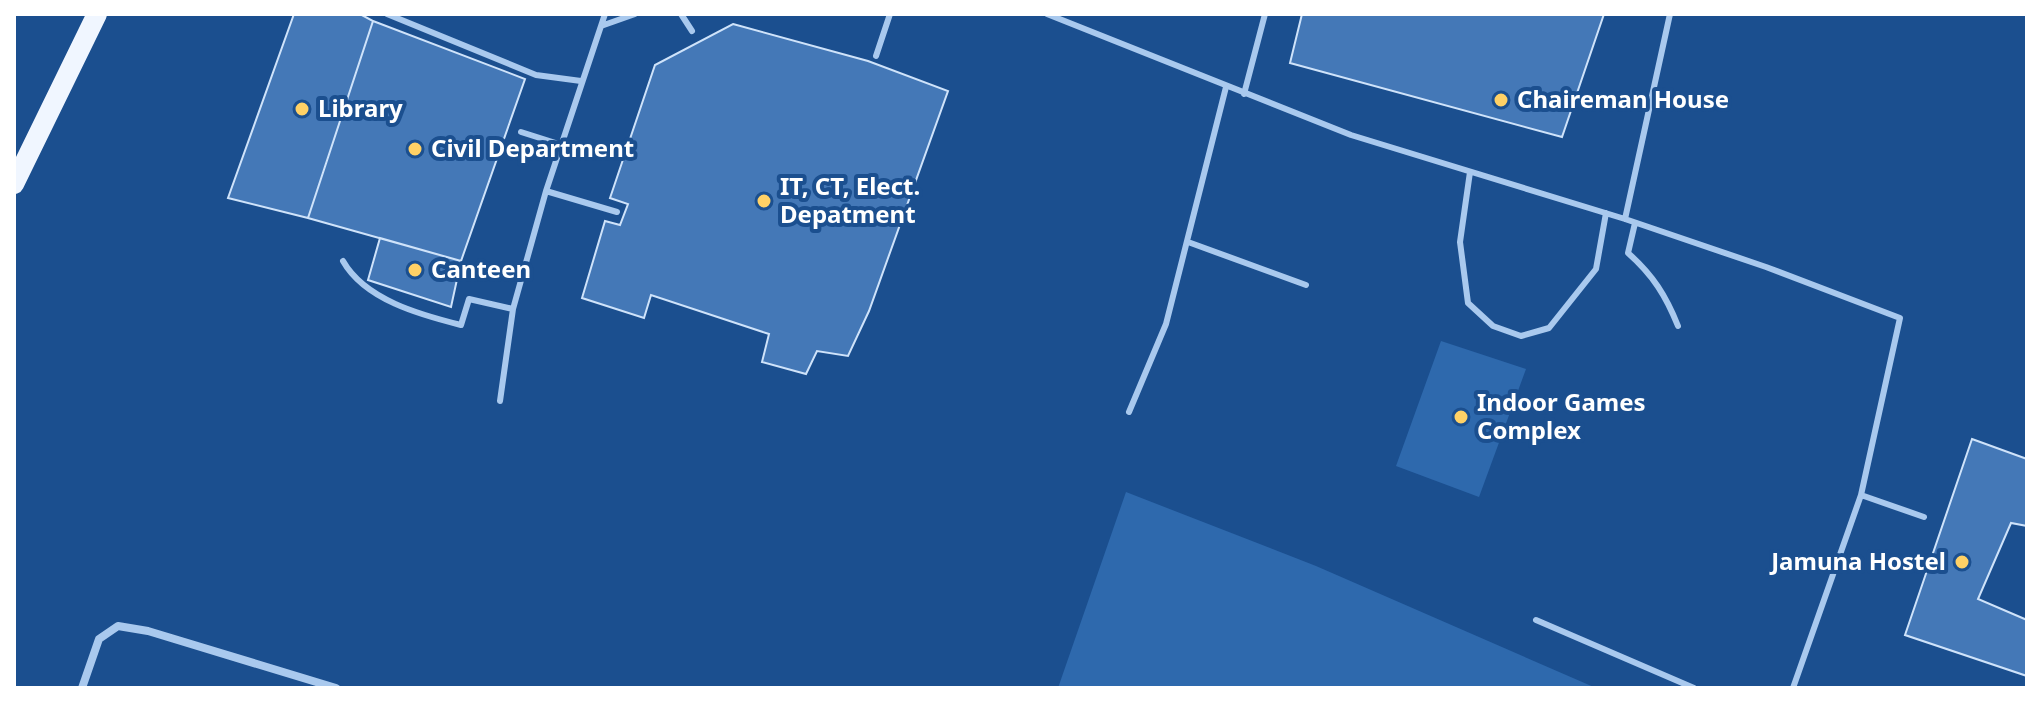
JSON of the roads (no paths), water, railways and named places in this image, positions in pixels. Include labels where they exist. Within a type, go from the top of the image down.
[{"type":"main road","points":[[14,184],[97,14]]},
{"type":"street","points":[[82,688],[99,639],[118,626],[148,631],[336,688]]},
{"type":"lane","points":[[387,14],[536,75],[581,81]]},
{"type":"lane","points":[[500,401],[513,309],[546,191],[605,14]]},
{"type":"lane","points":[[601,26],[635,14]]},
{"type":"lane","points":[[681,14],[692,31]]},
{"type":"lane","points":[[876,56],[890,14]]},
{"type":"lane","points":[[1047,14],[1059,16],[1226,87],[1351,135],[1625,219],[1766,267],[1900,318],[1861,495],[1793,688]]},
{"type":"lane","points":[[1244,94],[1265,14]]},
{"type":"lane","points":[[1625,219],[1670,14]]},
{"type":"lane","points":[[1129,412],[1166,324],[1226,87]]},
{"type":"lane","points":[[521,132],[562,145]]},
{"type":"lane","points":[[1470,172],[1460,242],[1468,303],[1493,326],[1521,336],[1549,328],[1596,269],[1606,213]]},
{"type":"lane","points":[[546,191],[617,212]]},
{"type":"lane","points":[[1635,223],[1628,253],[1647,270],[1667,297],[1678,326]]},
{"type":"lane","points":[[1188,242],[1306,285]]},
{"type":"lane","points":[[343,261],[351,276],[396,304],[439,319],[461,325],[469,299],[513,309]]},
{"type":"lane","points":[[1861,495],[1924,517]]},
{"type":"lane","points":[[1536,620],[1694,688]]},
{"type":"place","name":"Chaireman House","points":[[1501,100]]},
{"type":"place","name":"Library","points":[[302,109]]},
{"type":"place","name":"Civil Department","points":[[415,149]]},
{"type":"place","name":"IT, CT, Elect. Depatment","points":[[764,201]]},
{"type":"place","name":"Canteen","points":[[415,270]]},
{"type":"place","name":"Indoor Games Complex","points":[[1461,417]]},
{"type":"place","name":"Jamuna Hostel","points":[[1962,562]]}]
